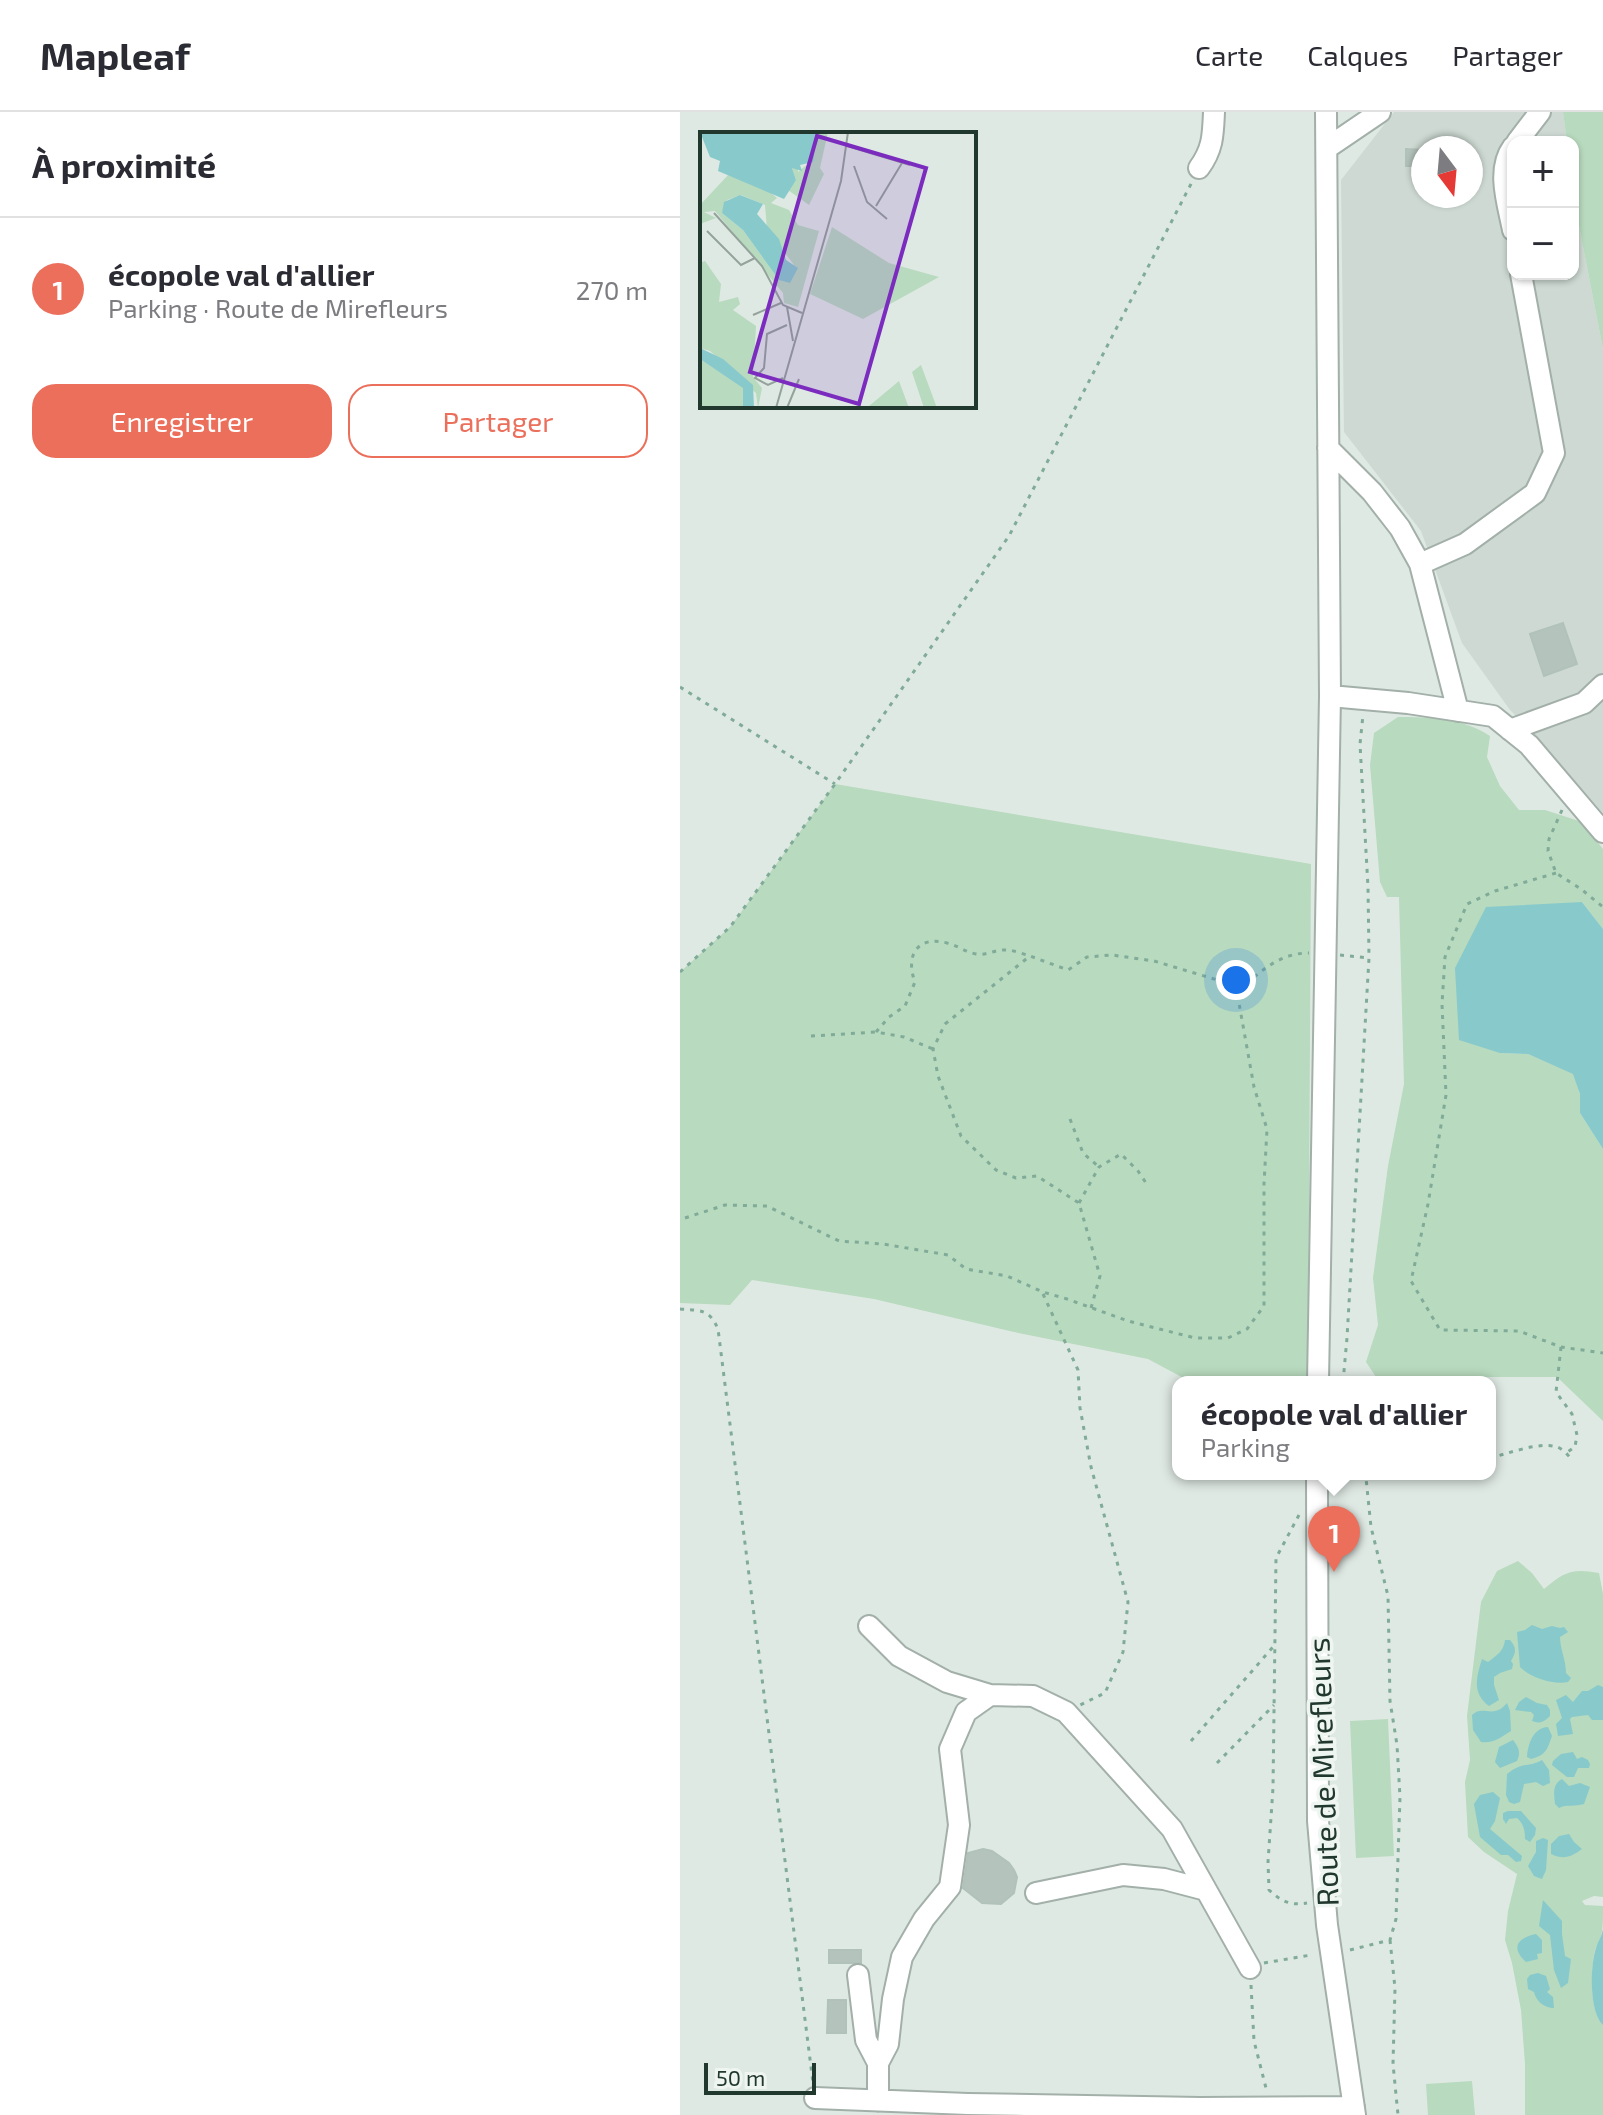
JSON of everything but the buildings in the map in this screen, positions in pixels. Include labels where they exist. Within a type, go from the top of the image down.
[{"type":"street","points":[[1199,168],[1208,156],[1213,138],[1214,112]]},
{"type":"street","points":[[1318,1376],[1330,696],[1326,112]]},
{"type":"street","points":[[1327,148],[1380,112]]},
{"type":"street","points":[[1522,136],[1540,112]]},
{"type":"street","points":[[1507,160],[1504,179],[1507,196]]},
{"type":"street","points":[[1420,564],[1465,544],[1535,493],[1554,453],[1522,280]]},
{"type":"street","points":[[1328,448],[1372,492],[1400,528],[1420,564],[1458,711]]},
{"type":"street","points":[[1510,730],[1584,703],[1603,685]]},
{"type":"street","points":[[1330,696],[1408,703],[1493,716],[1529,745],[1603,832]]},
{"type":"street","name":"Route de Mirefleurs","points":[[1317,1480],[1318,1821],[1325,1900],[1355,2111]]},
{"type":"street","points":[[869,1626],[899,1656],[947,1682],[990,1695],[1033,1696],[1066,1712],[1172,1829],[1250,1968]]},
{"type":"street","points":[[878,2063],[888,2044],[902,1957],[924,1919],[950,1887],[959,1825],[950,1749],[966,1712],[990,1695]]},
{"type":"street","points":[[1036,1893],[1123,1875],[1164,1879],[1206,1890]]},
{"type":"street","points":[[858,1975],[866,2040],[878,2063],[878,2101]]},
{"type":"street","points":[[815,2098],[999,2105],[1355,2111]]},
{"type":"path","points":[[680,972],[730,927],[835,784],[1009,536],[1199,168]]},
{"type":"path","points":[[680,687],[835,784]]},
{"type":"path","points":[[1343,1376],[1369,958],[1360,744],[1364,699]]},
{"type":"path","points":[[1569,792],[1549,839],[1548,851],[1556,873],[1603,907]]},
{"type":"path","points":[[1556,873],[1495,891],[1467,904],[1445,957],[1442,1004],[1446,1095],[1428,1204],[1411,1281],[1440,1330],[1519,1331],[1561,1347],[1603,1353]]},
{"type":"path","points":[[685,1218],[725,1205],[767,1206],[839,1241],[883,1244],[948,1255],[966,1269],[1007,1276],[1043,1292],[1128,1321],[1195,1338],[1228,1338],[1247,1329],[1264,1306],[1267,1129],[1254,1087],[1237,992],[1221,981],[1154,961],[1112,955],[1087,957],[1068,970],[1005,949],[980,955],[964,951],[951,943],[936,941],[922,944],[912,954],[910,969],[915,982],[905,1006],[889,1017],[876,1032]]},
{"type":"path","points":[[1237,992],[1271,963],[1299,953],[1369,958]]},
{"type":"path","points":[[1030,956],[945,1024],[933,1049],[938,1076],[961,1136],[996,1170],[1016,1178],[1037,1176],[1079,1203],[1100,1276],[1091,1308]]},
{"type":"path","points":[[811,1036],[876,1032],[904,1037],[933,1049]]},
{"type":"path","points":[[1070,1119],[1083,1153],[1099,1167]]},
{"type":"path","points":[[1079,1203],[1099,1167],[1121,1154],[1146,1183]]},
{"type":"path","points":[[1043,1292],[1078,1370],[1080,1408],[1091,1467],[1128,1602],[1123,1652],[1105,1693],[1066,1712]]},
{"type":"path","points":[[680,1309],[705,1312],[714,1319],[718,1329],[815,2098]]},
{"type":"path","points":[[1561,1347],[1556,1392],[1572,1414],[1577,1435],[1575,1447],[1566,1453]]},
{"type":"path","points":[[1496,1457],[1544,1446],[1556,1447],[1572,1460]]},
{"type":"path","points":[[1366,1480],[1371,1527],[1388,1596],[1390,1701],[1397,1745],[1400,1797],[1396,1919],[1390,1940],[1395,1988],[1393,2064],[1398,2115]]},
{"type":"path","points":[[1303,1509],[1276,1558],[1269,1890],[1282,1901],[1297,1905],[1325,1900]]},
{"type":"path","points":[[1191,1741],[1275,1646]]},
{"type":"path","points":[[1217,1763],[1274,1705]]},
{"type":"path","points":[[1350,1950],[1390,1940]]},
{"type":"path","points":[[1271,2108],[1254,2041],[1250,1968],[1265,1962],[1311,1955]]},
{"type":"shaded area","points":[[1394,112],[1563,112],[1566,136],[1507,136],[1507,280],[1579,280],[1579,226],[1603,349],[1603,813],[1510,710],[1462,643],[1421,531],[1344,432],[1341,180]]},
{"type":"green space","points":[[1563,112],[1603,112],[1603,349],[1579,226],[1579,136],[1566,136]]},
{"type":"green space","points":[[1398,717],[1434,718],[1480,730],[1490,736],[1487,757],[1500,786],[1519,810],[1545,810],[1582,822],[1603,849],[1603,929],[1582,902],[1500,1053],[1528,1054],[1574,1074],[1580,1094],[1580,1113],[1603,1149],[1603,1421],[1557,1377],[1375,1376],[1366,1362],[1378,1325],[1373,1278],[1388,1166],[1404,1084],[1399,897],[1387,897],[1380,882],[1370,765],[1374,733]]},
{"type":"green space","points":[[835,784],[1311,864],[1308,1376],[1180,1376],[1148,1359],[874,1299],[752,1280],[730,1305],[680,1303],[680,972],[730,927]]},
{"type":"green space","points":[[1518,1561],[1544,1589],[1569,1573],[1599,1573],[1603,1594],[1603,1897],[1594,1896],[1582,1901],[1585,1905],[1603,1906],[1602,1932],[1595,1950],[1592,1978],[1595,2010],[1603,2025],[1603,2115],[1525,2115],[1521,2010],[1505,1940],[1517,1874],[1468,1837],[1465,1782],[1470,1760],[1467,1716],[1481,1602],[1497,1571]]},
{"type":"green space","points":[[1388,1719],[1394,1856],[1356,1858],[1350,1721]]},
{"type":"green space","points":[[1472,2081],[1475,2115],[1428,2115],[1426,2084]]},
{"type":"water","points":[[1582,902],[1603,929],[1603,1149],[1580,1113],[1580,1094],[1573,1074],[1528,1054],[1500,1053],[1459,1040],[1455,968],[1486,907]]},
{"type":"water","points":[[1532,1625],[1542,1629],[1564,1627],[1568,1632],[1560,1637],[1566,1673],[1571,1678],[1568,1682],[1542,1680],[1520,1667],[1517,1632]]},
{"type":"water","points":[[1505,1640],[1510,1640],[1515,1648],[1512,1669],[1494,1677],[1499,1700],[1489,1706],[1478,1690],[1478,1673],[1482,1659],[1488,1662],[1494,1658]]},
{"type":"water","points":[[1598,1685],[1603,1687],[1603,1720],[1592,1720],[1588,1715],[1572,1717],[1573,1734],[1558,1736],[1556,1724],[1562,1718],[1556,1700],[1566,1695],[1573,1702],[1582,1691]]},
{"type":"water","points":[[1526,1697],[1547,1705],[1550,1716],[1537,1722],[1532,1721],[1534,1715],[1531,1712],[1515,1710]]},
{"type":"water","points":[[1507,1703],[1511,1731],[1493,1741],[1481,1742],[1473,1730],[1472,1715],[1497,1710]]},
{"type":"water","points":[[1548,1727],[1552,1736],[1545,1751],[1531,1759],[1527,1757],[1535,1734]]},
{"type":"water","points":[[1513,1740],[1519,1750],[1517,1761],[1500,1768],[1495,1762],[1499,1747]]},
{"type":"water","points":[[1573,1752],[1577,1759],[1582,1757],[1590,1764],[1589,1768],[1578,1768],[1574,1777],[1567,1777],[1552,1765],[1561,1754]]},
{"type":"water","points":[[1542,1760],[1549,1770],[1550,1783],[1543,1786],[1536,1782],[1524,1784],[1520,1802],[1509,1802],[1506,1795],[1507,1774],[1517,1767]]},
{"type":"water","points":[[1562,1779],[1569,1786],[1580,1783],[1590,1787],[1584,1804],[1559,1808],[1555,1804],[1555,1787]]},
{"type":"water","points":[[1493,1792],[1500,1798],[1490,1829],[1522,1856],[1521,1861],[1501,1855],[1480,1837],[1474,1804],[1480,1795]]},
{"type":"water","points":[[1521,1811],[1536,1828],[1530,1842],[1525,1839],[1524,1828],[1517,1818],[1509,1819],[1506,1824],[1503,1813]]},
{"type":"water","points":[[1569,1834],[1582,1849],[1567,1857],[1551,1854],[1551,1844],[1559,1836]]},
{"type":"water","points":[[1543,1838],[1548,1840],[1546,1870],[1542,1879],[1534,1876],[1528,1866],[1536,1852],[1536,1841]]},
{"type":"water","points":[[1543,1900],[1562,1921],[1565,1956],[1571,1959],[1568,1983],[1561,1988],[1554,1970],[1550,1935],[1539,1926]]},
{"type":"water","points":[[1603,1929],[1603,2025],[1595,2010],[1592,1977],[1594,1956]]},
{"type":"water","points":[[1536,1934],[1542,1940],[1542,1953],[1537,1954],[1538,1959],[1526,1962],[1518,1952],[1518,1944]]},
{"type":"water","points":[[1538,1973],[1546,1976],[1550,1989],[1547,1992],[1553,1997],[1554,2008],[1541,2003],[1528,1989],[1527,1979]]},
{"type":"place","name":"écopole val d'allier","points":[[1334,1572]]}]
